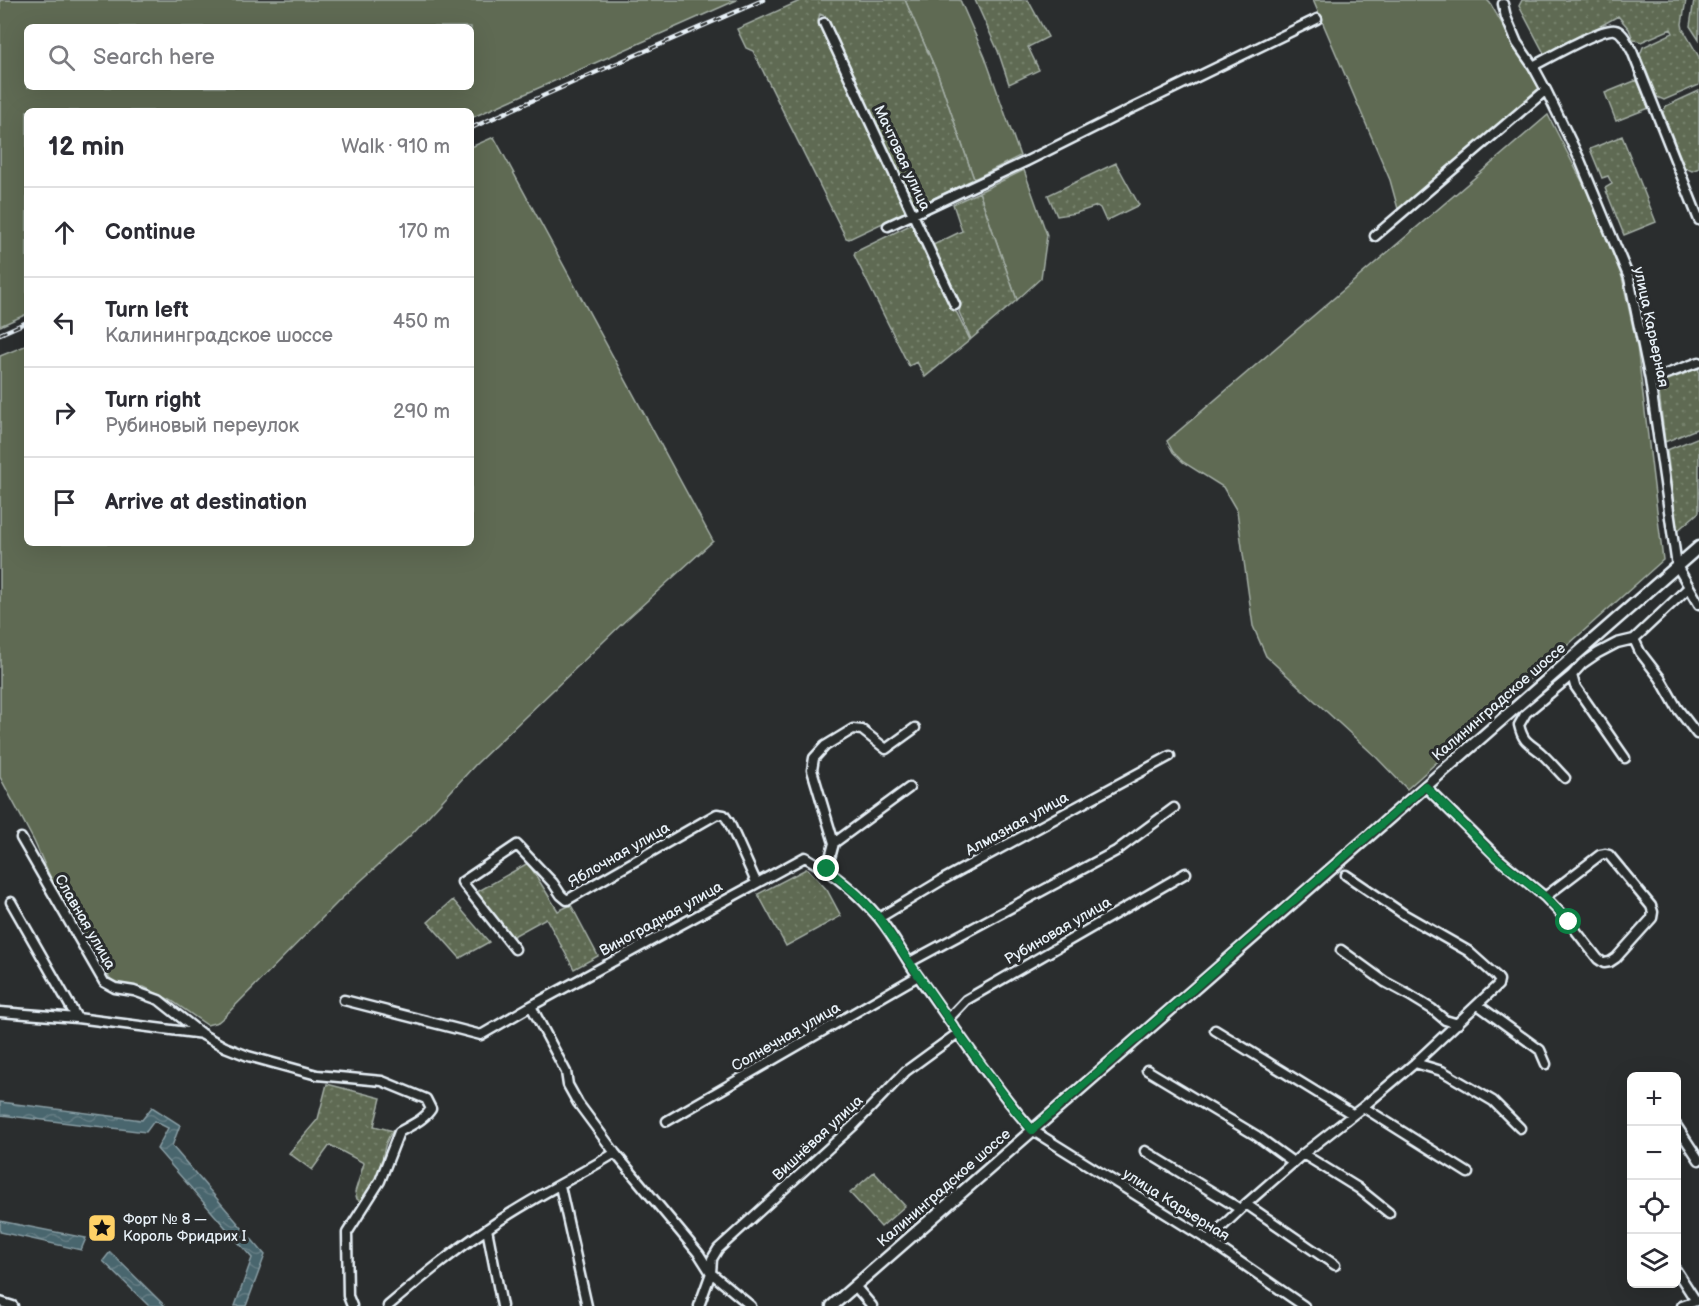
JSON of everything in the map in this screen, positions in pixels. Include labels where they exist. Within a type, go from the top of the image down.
[{"type":"main road","name":"Калининградское шоссе","points":[[832,1306],[1699,547]]},
{"type":"street","name":"улица Карьерная","points":[[1501,1],[1517,43],[1546,90],[1580,160],[1629,278],[1650,380],[1677,566],[1699,604]]},
{"type":"street","points":[[888,226],[1027,161],[1317,19]]},
{"type":"street","name":"Мачтовая улица","points":[[824,23],[955,305]]},
{"type":"street","points":[[1533,66],[1606,30],[1620,32],[1632,51],[1699,220]]},
{"type":"street","points":[[1375,236],[1546,90]]},
{"type":"street","points":[[1650,380],[1699,362]]},
{"type":"street","points":[[1565,778],[1522,737],[1520,725],[1526,713],[1598,653],[1617,643],[1634,639],[1688,588]]},
{"type":"street","points":[[1634,639],[1677,708],[1697,734]]},
{"type":"street","points":[[1572,675],[1575,686],[1624,758]]},
{"type":"street","points":[[827,869],[834,843],[812,770],[814,758],[825,746],[853,729],[862,730],[886,749],[915,728]]},
{"type":"street","name":"Алмазная улица","points":[[879,918],[944,879],[1170,756]]},
{"type":"street","points":[[1425,786],[1497,858],[1545,897],[1569,922],[1598,959],[1604,963],[1616,958],[1652,918],[1651,906],[1610,855],[1605,854],[1600,855],[1545,897]]},
{"type":"street","points":[[834,843],[909,788]]},
{"type":"street","points":[[910,962],[1116,851],[1174,808]]},
{"type":"street","name":"Яблочная улица","points":[[515,949],[462,882],[517,845],[567,900],[717,814],[724,815],[756,882]]},
{"type":"street","name":"Славная улица","points":[[21,838],[104,982],[115,988],[134,991],[159,1000],[203,1035]]},
{"type":"street","name":"улица Карьерная","points":[[805,856],[827,869],[858,895],[879,918],[958,1033],[1032,1130],[1208,1240],[1304,1306]]},
{"type":"street","name":"Виноградная улица","points":[[344,1000],[481,1035],[805,856]]},
{"type":"street","name":"Рубиновая улица","points":[[949,1018],[966,1000],[1186,873]]},
{"type":"street","points":[[1208,1240],[1293,1162],[1415,1063],[1498,985],[1499,980],[1496,976],[1468,951],[1405,915],[1346,875]]},
{"type":"street","points":[[11,902],[77,1018]]},
{"type":"street","points":[[1341,950],[1385,982],[1432,1009],[1444,1020],[1458,1024]]},
{"type":"street","name":"Солнечная улица","points":[[667,1120],[918,976]]},
{"type":"street","points":[[1478,1005],[1540,1050],[1546,1064]]},
{"type":"street","points":[[531,1006],[566,1072],[568,1085],[578,1103],[615,1153],[699,1254],[711,1273],[751,1306]]},
{"type":"street","points":[[0,1012],[77,1018],[203,1035],[248,1056],[317,1075],[382,1082],[426,1099],[431,1108],[427,1115],[399,1132],[380,1181],[347,1233],[348,1296],[352,1306]]},
{"type":"street","points":[[1215,1030],[1353,1114]]},
{"type":"street","name":"Вишнёвая улица","points":[[699,1306],[711,1273],[712,1259],[718,1250],[853,1126],[906,1071],[958,1033]]},
{"type":"street","points":[[1415,1063],[1442,1071],[1493,1101],[1520,1128]]},
{"type":"street","points":[[1147,1070],[1257,1136],[1293,1162]]},
{"type":"street","points":[[1363,1107],[1468,1173]]},
{"type":"street","points":[[1678,1126],[1699,1160]]},
{"type":"street","points":[[1145,1151],[1243,1206],[1335,1265]]},
{"type":"street","points":[[388,1306],[423,1276],[486,1229],[615,1153]]},
{"type":"street","points":[[1303,1154],[1358,1188],[1389,1213]]},
{"type":"street","points":[[560,1186],[587,1306]]},
{"type":"street","points":[[486,1229],[502,1306]]},
{"type":"street","points":[[1681,1276],[1697,1300],[1682,1306]]},
{"type":"street","points":[[855,1286],[872,1306]]},
{"type":"street","points":[[0,1302],[13,1306]]},
{"type":"green space","points":[[0,0],[737,0],[474,117],[474,108],[24,108],[24,315],[0,326]]},
{"type":"green space","points":[[802,0],[905,0],[938,75],[974,179],[918,206],[915,205],[827,17],[820,14],[818,21],[905,209],[904,213],[849,239],[846,238],[753,51],[746,48],[737,29]]},
{"type":"green space","points":[[905,0],[960,0],[985,57],[1020,156],[974,179],[938,75]]},
{"type":"green space","points":[[975,0],[1028,0],[1048,37],[1028,47],[1039,70],[1009,84],[998,51]]},
{"type":"green space","points":[[1313,0],[1487,0],[1539,88],[1398,209],[1390,180]]},
{"type":"green space","points":[[1522,0],[1686,0],[1682,24],[1699,57],[1699,85],[1664,100],[1657,97],[1640,55],[1643,47],[1673,33],[1671,29],[1641,42],[1633,39],[1629,29],[1618,16],[1546,57],[1519,6]]},
{"type":"green space","points":[[1694,0],[1699,0],[1699,40],[1690,26]]},
{"type":"green space","points":[[1637,80],[1649,108],[1616,121],[1605,93]]},
{"type":"green space","points":[[1699,91],[1699,168],[1692,171],[1685,168],[1663,113],[1666,106]]},
{"type":"green space","points":[[1548,115],[1588,193],[1622,277],[1637,346],[1663,560],[1407,789],[1376,757],[1266,656],[1253,626],[1237,511],[1223,487],[1183,462],[1173,452],[1167,441]]},
{"type":"green space","points":[[1622,136],[1656,222],[1624,235],[1605,188],[1612,184],[1608,176],[1602,178],[1590,149]]},
{"type":"green space","points":[[494,137],[713,541],[627,619],[475,765],[409,837],[343,897],[224,1017],[218,1022],[207,1025],[172,1001],[144,987],[114,986],[51,879],[0,777],[0,356],[24,346],[24,546],[474,546],[474,146]]},
{"type":"green space","points":[[1116,163],[1139,205],[1106,221],[1097,206],[1057,216],[1048,195]]},
{"type":"green space","points":[[1024,170],[1047,235],[1041,278],[1017,300],[979,192]]},
{"type":"green space","points":[[979,192],[1017,300],[971,339],[959,312],[961,304],[933,245],[962,231],[953,204]]},
{"type":"green space","points":[[910,225],[913,226],[951,309],[957,313],[970,340],[925,377],[917,362],[909,366],[854,255],[855,252]]},
{"type":"green space","points":[[1699,368],[1699,428],[1665,442],[1658,384]]},
{"type":"green space","points":[[1699,437],[1699,512],[1677,531],[1667,450]]},
{"type":"green space","points":[[528,863],[558,911],[571,905],[598,956],[574,969],[546,918],[510,938],[477,892]]},
{"type":"green space","points":[[806,869],[827,890],[841,916],[786,946],[758,894]]},
{"type":"green space","points":[[453,900],[489,942],[460,958],[428,922]]},
{"type":"green space","points":[[327,1084],[381,1098],[374,1126],[393,1131],[386,1143],[381,1167],[375,1179],[378,1182],[366,1205],[357,1199],[355,1192],[364,1163],[330,1145],[312,1170],[289,1153],[318,1119]]},
{"type":"green space","points":[[874,1172],[905,1206],[881,1227],[850,1193]]},
{"type":"water","points":[[0,1102],[142,1120],[152,1107],[180,1125],[172,1146],[265,1255],[246,1306],[235,1306],[252,1258],[157,1149],[168,1128],[154,1121],[146,1132],[1,1115],[0,1117]]},
{"type":"water","points":[[0,1221],[86,1238],[81,1250],[0,1232]]},
{"type":"water","points":[[110,1252],[165,1306],[149,1306],[103,1261]]},
{"type":"railway","points":[[474,127],[763,0]]},
{"type":"railway","points":[[0,334],[24,323]]},
{"type":"place","name":"Форт № 8 — Король Фридрих I","points":[[102,1228]]},
{"type":"route","points":[[827,869],[858,895],[879,918],[958,1033],[1032,1130],[1425,786],[1497,858],[1545,897],[1569,922]]}]
